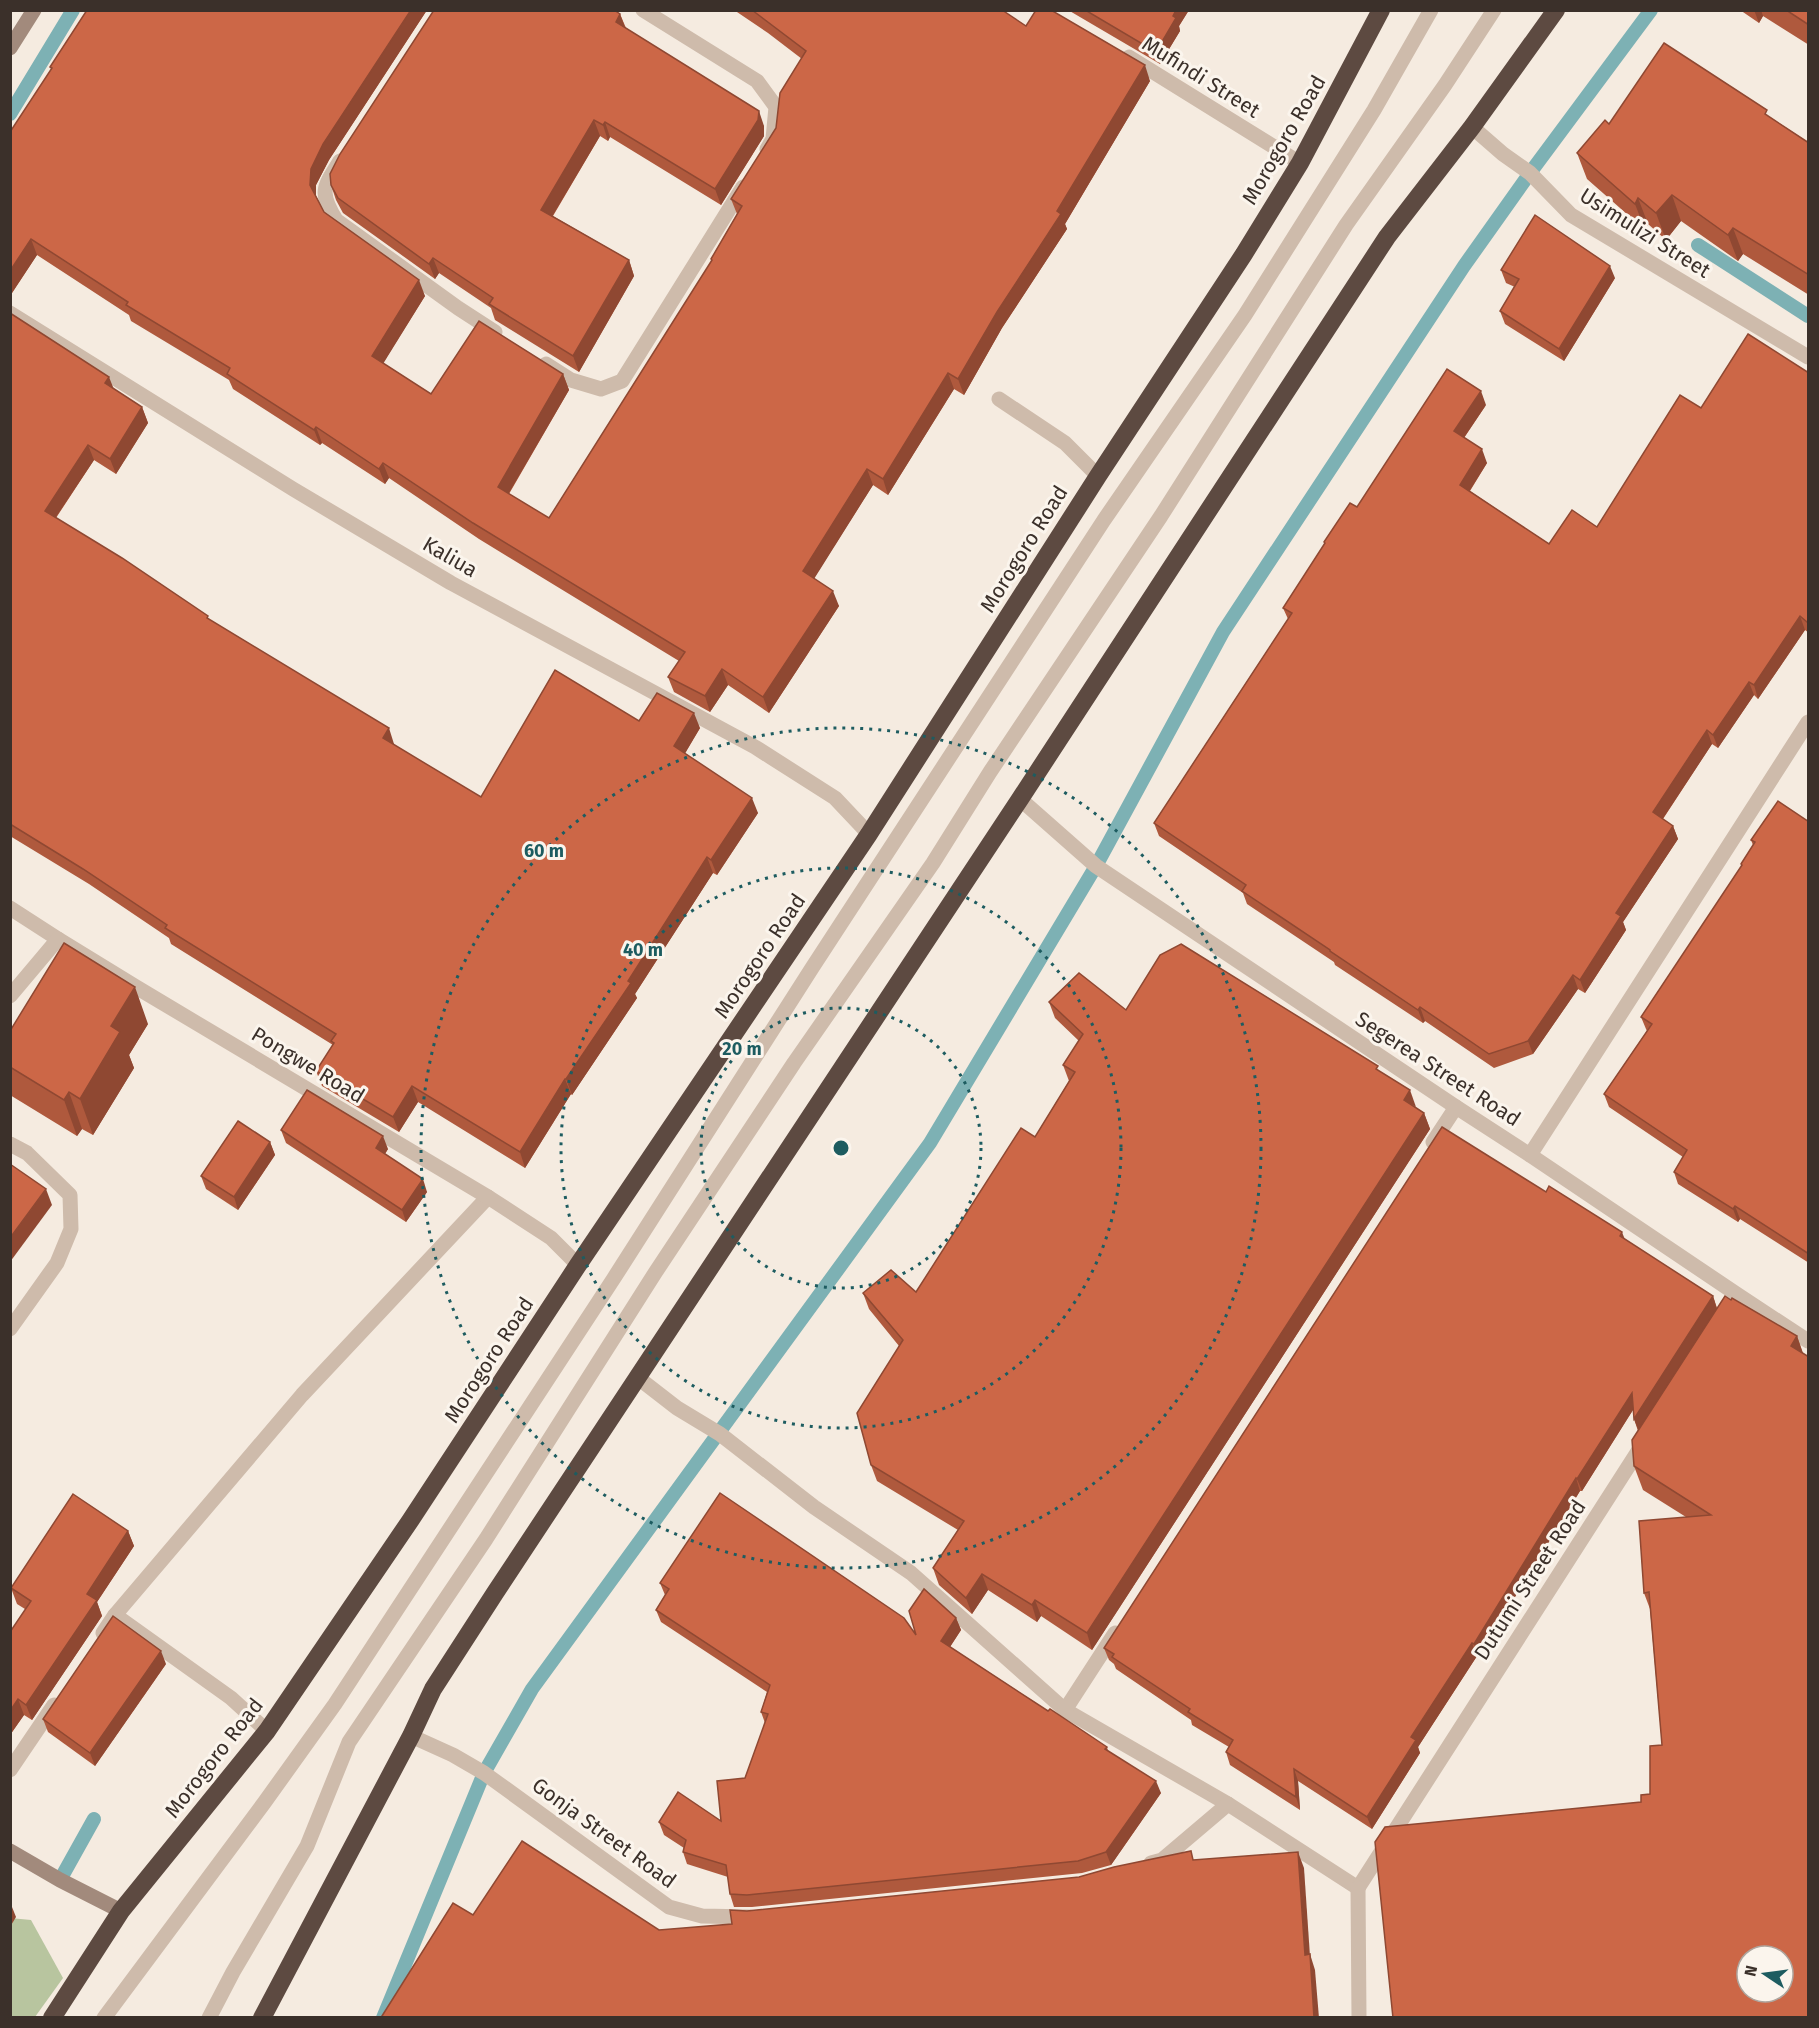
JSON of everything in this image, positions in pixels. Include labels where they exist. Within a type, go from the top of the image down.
[{"type":"highway","name":"Morogoro Road","points":[[52,2018],[121,1911],[267,1731],[410,1521],[578,1265],[870,834],[1098,476],[1244,254],[1299,163],[1382,10]]},
{"type":"highway","points":[[268,2016],[433,1689],[1020,799],[1387,237],[1472,126],[1556,10]]},
{"type":"street","points":[[10,48],[34,10]]},
{"type":"street","points":[[104,2018],[335,1704],[614,1278],[824,948],[1035,625],[1245,315],[1374,110],[1431,10]]},
{"type":"street","points":[[209,2018],[233,1971],[307,1846],[349,1742],[486,1539],[655,1273],[794,1063],[933,863],[990,772],[1154,526],[1346,225],[1445,86],[1494,10]]},
{"type":"street","points":[[533,356],[571,380],[601,390],[622,381],[773,139],[776,107],[757,81],[646,11]]},
{"type":"street","name":"Mufindi Street","points":[[1116,49],[1299,163]]},
{"type":"street","name":"Usimulizi Street","points":[[1472,126],[1503,154],[1530,173],[1571,215],[1809,357]]},
{"type":"street","points":[[350,146],[326,185],[325,202],[336,220],[458,308],[505,338]]},
{"type":"street","name":"Kaliua","points":[[10,312],[293,489],[452,583],[755,747],[835,798],[870,834]]},
{"type":"street","points":[[999,399],[1065,442],[1098,476]]},
{"type":"street","points":[[1530,1155],[1809,722]]},
{"type":"street","name":"Segerea Street Road","points":[[1020,799],[1096,866],[1530,1155],[1734,1300],[1809,1341]]},
{"type":"street","name":"Pongwe Road","points":[[10,908],[488,1197],[551,1238],[578,1265]]},
{"type":"street","points":[[10,996],[58,939]]},
{"type":"street","points":[[1423,1158],[1456,1107]]},
{"type":"street","points":[[10,1144],[27,1153],[70,1195],[71,1229],[57,1263],[10,1329]]},
{"type":"street","points":[[95,1644],[115,1615],[302,1395],[488,1197]]},
{"type":"street","points":[[637,1377],[677,1408],[720,1434],[814,1507],[911,1573],[1065,1710],[1228,1804],[1358,1888],[1359,2018]]},
{"type":"street","name":"Dutumi Street Road","points":[[1358,1888],[1654,1426]]},
{"type":"street","points":[[115,1615],[231,1698],[267,1731]]},
{"type":"street","points":[[1065,1710],[1124,1619]]},
{"type":"street","points":[[10,1770],[63,1693]]},
{"type":"street","name":"Gonja Street Road","points":[[411,1736],[453,1755],[484,1773],[669,1907],[702,1916],[764,1915]]},
{"type":"street","points":[[1140,1867],[1162,1860],[1228,1804]]},
{"type":"street","points":[[10,1851],[121,1911]]},
{"type":"green space","points":[[10,1918],[31,1920],[63,1978],[35,2017],[11,2017]]},
{"type":"building","points":[[87,10],[411,10],[323,144],[311,169],[310,185],[324,212],[419,280],[372,356],[431,394],[479,321],[563,374],[498,487],[549,518],[712,260],[742,206],[731,199],[776,128],[780,93],[806,51],[752,10],[1002,10],[1026,26],[1036,10],[1051,10],[1145,65],[1057,211],[1061,214],[997,312],[958,379],[948,373],[883,479],[867,469],[803,571],[833,591],[763,697],[722,669],[705,696],[668,677],[685,652],[473,523],[383,463],[379,469],[316,427],[314,430],[227,374],[230,368],[126,305],[128,302],[31,239],[10,271],[10,132]]},
{"type":"building","points":[[434,10],[614,10],[620,14],[616,22],[759,111],[758,120],[715,189],[605,122],[603,125],[594,120],[541,210],[629,260],[573,356],[489,304],[493,298],[433,258],[429,264],[338,198],[331,185],[330,174],[340,154]]},
{"type":"building","points":[[1085,10],[1176,10],[1173,16],[1176,18],[1156,52]]},
{"type":"building","points":[[1786,10],[1809,10],[1809,25]]},
{"type":"building","points":[[1664,43],[1767,110],[1765,114],[1809,143],[1809,275],[1733,228],[1728,235],[1672,195],[1656,213],[1638,198],[1635,204],[1577,153],[1605,120],[1609,124]]},
{"type":"building","points":[[1535,215],[1610,266],[1559,349],[1500,311],[1519,279],[1501,270]]},
{"type":"building","points":[[10,313],[109,377],[105,383],[142,407],[110,459],[88,445],[45,511],[122,558],[208,616],[207,618],[389,728],[383,738],[481,797],[555,670],[639,721],[657,693],[694,713],[674,746],[752,798],[711,860],[707,857],[628,981],[631,983],[565,1079],[520,1152],[412,1086],[393,1117],[316,1071],[334,1043],[331,1041],[336,1034],[165,928],[167,925],[10,824]]},
{"type":"building","points":[[1748,334],[1809,373],[1809,620],[1807,622],[1800,616],[1754,685],[1749,682],[1713,735],[1707,730],[1653,812],[1673,826],[1616,913],[1621,916],[1580,980],[1573,975],[1528,1041],[1489,1054],[1420,1007],[1418,1010],[1242,891],[1246,885],[1154,823],[1292,613],[1283,608],[1324,542],[1350,503],[1357,507],[1447,369],[1481,391],[1454,431],[1482,449],[1460,485],[1549,544],[1572,510],[1597,527],[1680,395],[1701,408]]},
{"type":"building","points":[[1778,801],[1809,822],[1809,1254],[1735,1206],[1733,1209],[1674,1172],[1687,1150],[1604,1094],[1652,1024],[1641,1017],[1742,865],[1755,842],[1751,840]]},
{"type":"building","points":[[64,943],[135,987],[111,1026],[120,1032],[80,1099],[69,1092],[64,1100],[10,1067],[10,1031]]},
{"type":"building","points":[[1181,944],[1378,1066],[1376,1069],[1410,1090],[1404,1100],[1424,1113],[1087,1633],[1035,1600],[1032,1605],[982,1574],[966,1598],[933,1568],[964,1521],[871,1465],[857,1413],[903,1340],[863,1293],[891,1270],[916,1292],[1021,1128],[1035,1137],[1075,1072],[1063,1065],[1083,1034],[1049,1002],[1079,973],[1126,1010],[1160,955]]},
{"type":"building","points":[[307,1090],[383,1136],[376,1148],[423,1179],[402,1210],[281,1130]]},
{"type":"building","points":[[238,1121],[270,1142],[234,1197],[201,1176]]},
{"type":"building","points":[[1442,1127],[1546,1192],[1549,1186],[1622,1232],[1620,1236],[1713,1296],[1634,1419],[1632,1393],[1576,1478],[1474,1644],[1472,1643],[1411,1737],[1416,1740],[1367,1817],[1294,1769],[1296,1797],[1226,1752],[1233,1740],[1188,1712],[1190,1709],[1112,1657],[1114,1654],[1104,1648]]},
{"type":"building","points":[[10,1164],[46,1189],[10,1238]]},
{"type":"building","points":[[1725,1296],[1797,1336],[1791,1346],[1809,1357],[1809,2018],[1393,2018],[1375,1842],[1385,1827],[1641,1802],[1641,1795],[1650,1794],[1650,1746],[1662,1745],[1649,1592],[1644,1593],[1639,1521],[1711,1515],[1634,1466],[1632,1440]]},
{"type":"building","points":[[720,1493],[904,1618],[916,1635],[909,1611],[924,1589],[956,1618],[941,1641],[1048,1711],[1050,1709],[1107,1747],[1105,1749],[1156,1781],[1106,1852],[1078,1861],[747,1895],[730,1894],[726,1865],[683,1852],[686,1840],[659,1822],[678,1792],[721,1821],[717,1781],[745,1778],[768,1714],[761,1712],[770,1685],[656,1610],[669,1589],[660,1583]]},
{"type":"building","points":[[73,1494],[128,1531],[87,1594],[97,1600],[26,1705],[18,1699],[10,1711],[10,1632],[31,1601],[11,1588]]},
{"type":"building","points":[[113,1616],[161,1651],[90,1753],[43,1719]]},
{"type":"building","points":[[522,1841],[659,1930],[732,1924],[730,1910],[747,1911],[1079,1877],[1114,1867],[1191,1851],[1193,1860],[1298,1852],[1305,1955],[1310,1954],[1314,2018],[384,2018],[382,2016],[453,1903],[473,1915]]},
{"type":"waterway","points":[[10,114],[73,10]]},
{"type":"waterway","points":[[383,2018],[484,1773],[532,1689],[930,1143],[1096,866],[1223,632],[1464,266],[1651,10]]},
{"type":"waterway","points":[[1698,245],[1808,316]]},
{"type":"waterway","points":[[60,1880],[94,1819]]}]
